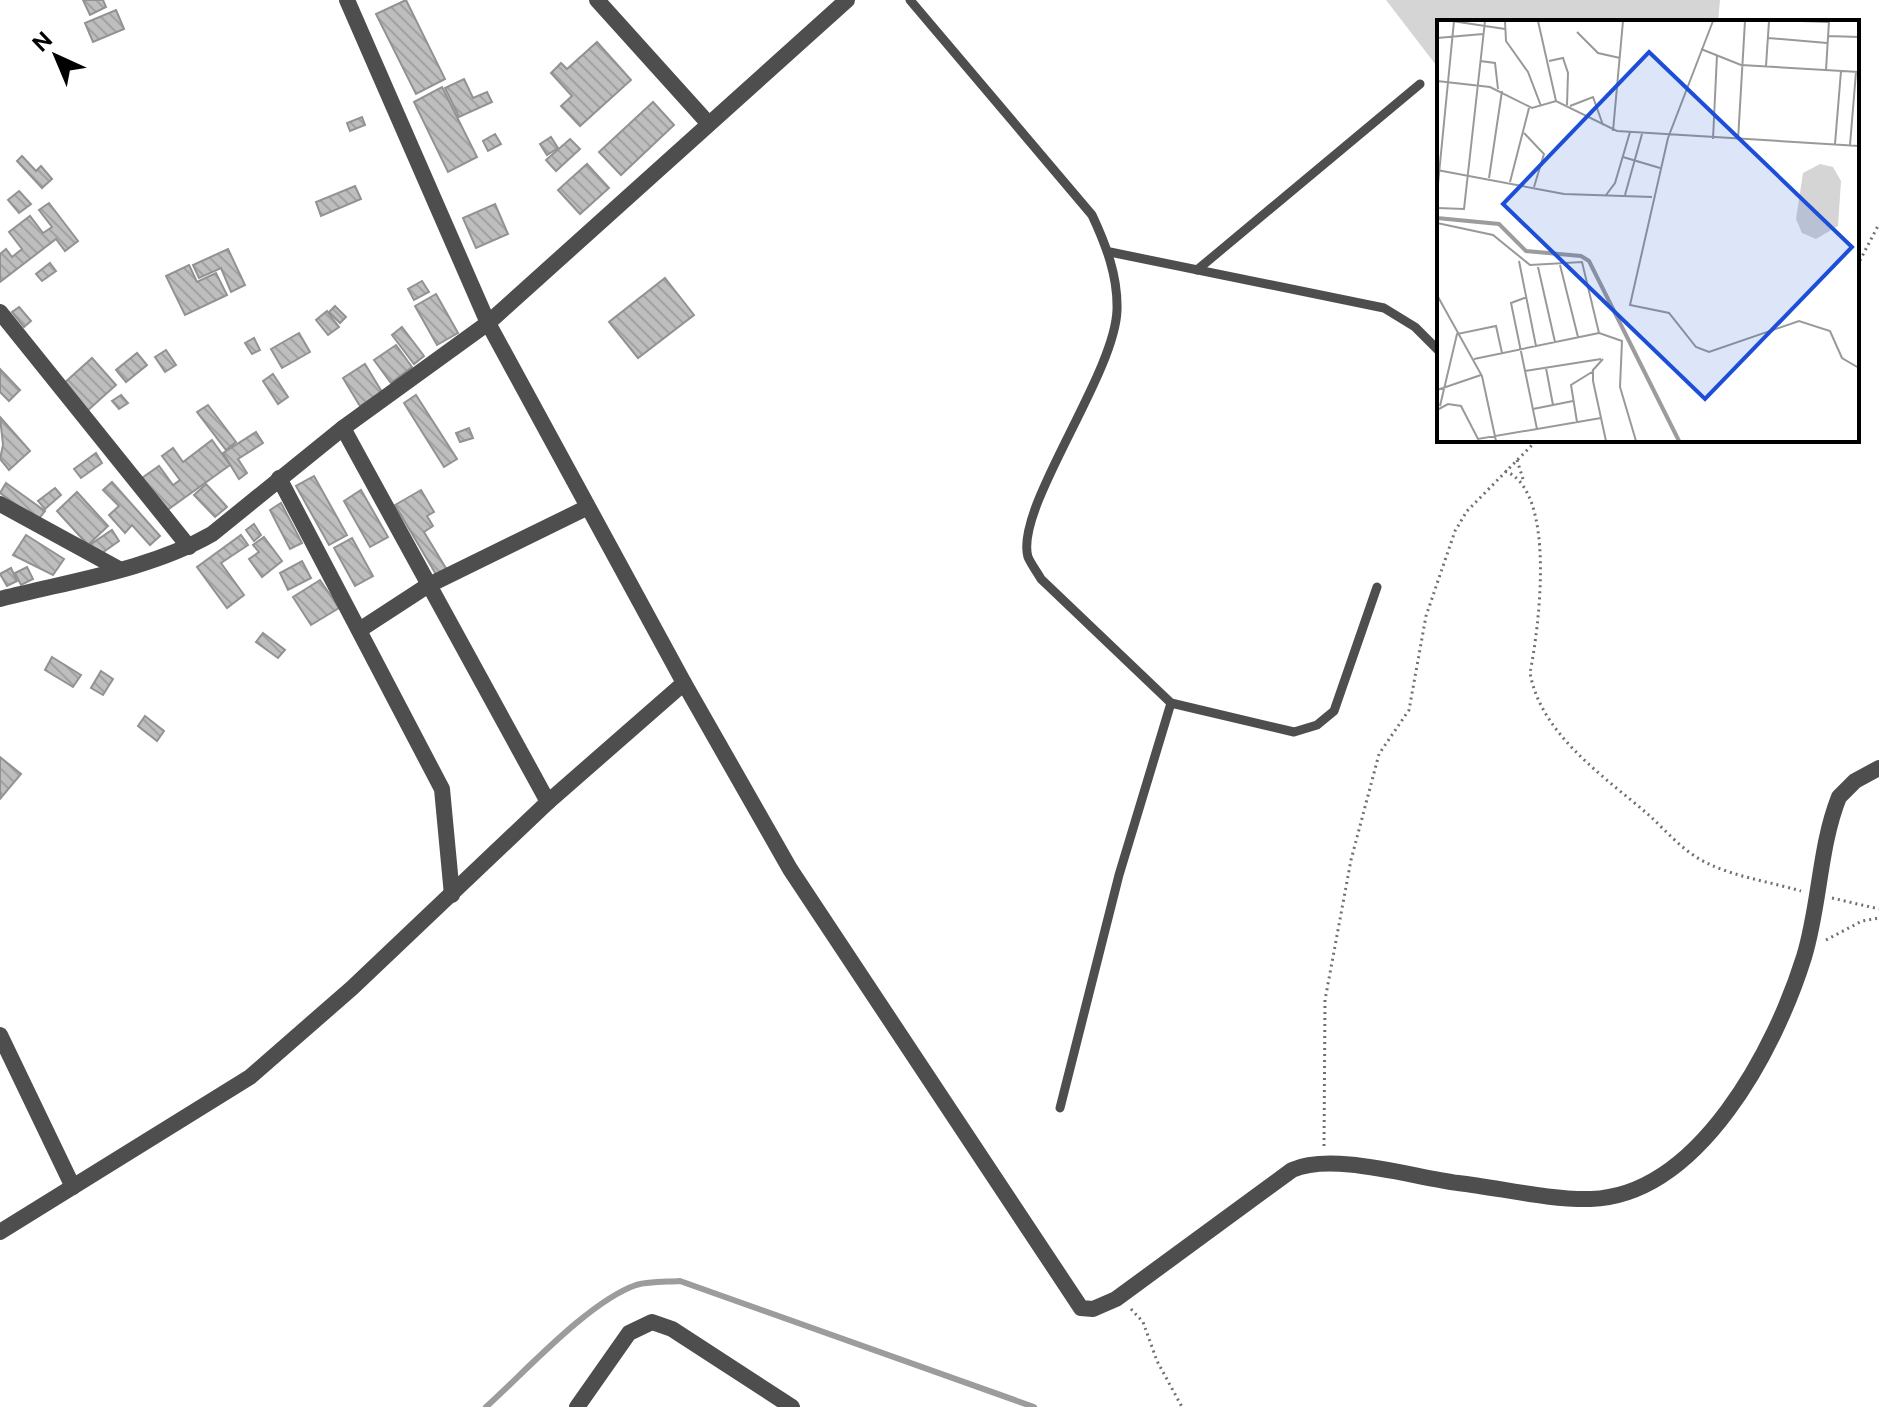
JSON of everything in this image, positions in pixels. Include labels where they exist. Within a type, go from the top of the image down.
[{"type":"street","points":[[347,0],[488,323],[684,683],[790,869],[1081,1308],[1093,1309],[1111,1301],[1292,1170],[1324,1161],[1414,1178],[1592,1199],[1649,1183],[1680,1163],[1714,1130],[1737,1096],[1771,1034],[1804,957],[1839,797],[1855,781],[1879,768]]},
{"type":"street","points":[[597,0],[708,123]]},
{"type":"street","points":[[819,0],[831,14]]},
{"type":"street","points":[[0,599],[119,569],[189,547],[212,534],[343,428],[488,323],[847,0]]},
{"type":"street","points":[[0,312],[189,547]]},
{"type":"street","points":[[343,428],[548,802]]},
{"type":"street","points":[[279,478],[361,629],[442,789],[452,895]]},
{"type":"street","points":[[0,504],[119,569]]},
{"type":"street","points":[[361,629],[427,586],[586,508]]},
{"type":"street","points":[[0,1232],[250,1077],[452,895],[548,802],[684,683]]},
{"type":"street","points":[[0,1035],[73,1187]]},
{"type":"street","points":[[577,1407],[629,1333],[652,1322],[672,1329],[792,1407]]},
{"type":"lane","points":[[910,0],[1092,215],[1110,252],[1117,310],[1106,359],[1050,477],[1028,533],[1028,556],[1041,579],[1171,703],[1294,732],[1317,725],[1334,711],[1377,587]]},
{"type":"lane","points":[[1197,270],[1420,84]]},
{"type":"lane","points":[[1110,252],[1384,308],[1415,327],[1437,349]]},
{"type":"lane","points":[[1060,1108],[1119,875],[1171,703]]},
{"type":"path","points":[[1859,262],[1879,224]]},
{"type":"path","points":[[1324,1161],[1325,1000],[1351,860],[1379,754],[1383,743],[1404,723],[1409,710],[1426,616],[1455,531],[1467,511],[1535,442]]},
{"type":"path","points":[[1517,458],[1542,536],[1530,673],[1533,690],[1546,714],[1598,772],[1689,852],[1707,863],[1816,896],[1879,909]]},
{"type":"path","points":[[1504,471],[1524,483]]},
{"type":"path","points":[[1804,957],[1841,930],[1879,918]]},
{"type":"path","points":[[1111,1301],[1136,1312],[1143,1322],[1157,1361],[1182,1407]]},
{"type":"shaded area","points":[[1386,0],[1720,0],[1718,20],[1437,20],[1437,66]]},
{"type":"building","points":[[83,0],[103,0],[106,7],[90,15]]},
{"type":"building","points":[[406,0],[445,79],[416,94],[376,14]]},
{"type":"building","points":[[116,10],[124,29],[93,42],[85,23]]},
{"type":"building","points":[[597,42],[631,80],[580,126],[561,106],[572,96],[551,73],[561,63],[567,69]]},
{"type":"building","points":[[464,79],[473,98],[487,92],[492,102],[459,117],[445,88]]},
{"type":"building","points":[[442,87],[477,157],[448,172],[414,102]]},
{"type":"building","points":[[653,102],[674,125],[621,175],[599,152]]},
{"type":"building","points":[[362,117],[365,125],[350,131],[347,123]]},
{"type":"building","points":[[495,134],[501,144],[488,151],[483,141]]},
{"type":"building","points":[[551,137],[558,148],[547,155],[540,144]]},
{"type":"building","points":[[570,139],[580,149],[556,171],[546,160]]},
{"type":"building","points":[[22,156],[36,171],[41,166],[52,179],[42,188],[17,161]]},
{"type":"building","points":[[587,164],[609,188],[580,214],[558,190]]},
{"type":"building","points":[[355,186],[361,199],[321,216],[316,202]]},
{"type":"building","points":[[19,191],[31,204],[19,213],[8,200]]},
{"type":"building","points":[[49,203],[78,241],[65,251],[56,239],[0,282],[0,254],[6,249],[12,257],[22,249],[9,232],[30,216],[43,233],[52,227],[39,210]]},
{"type":"building","points":[[495,204],[508,234],[476,248],[463,218]]},
{"type":"building","points":[[228,249],[245,285],[231,292],[221,268],[199,278],[193,265]]},
{"type":"building","points":[[50,263],[56,271],[42,281],[36,274]]},
{"type":"building","points":[[189,265],[197,282],[216,273],[227,295],[185,315],[166,276]]},
{"type":"building","points":[[665,278],[694,315],[638,358],[609,322]]},
{"type":"building","points":[[422,281],[429,292],[414,300],[408,289]]},
{"type":"building","points":[[436,294],[458,333],[437,345],[415,306]]},
{"type":"building","points":[[335,306],[346,317],[340,323],[329,312]]},
{"type":"building","points":[[19,307],[31,321],[24,327],[12,312]]},
{"type":"building","points":[[327,311],[339,327],[328,335],[316,320]]},
{"type":"building","points":[[402,327],[424,356],[414,364],[392,335]]},
{"type":"building","points":[[299,333],[310,352],[282,368],[271,349]]},
{"type":"building","points":[[254,338],[260,350],[252,354],[245,343]]},
{"type":"building","points":[[396,345],[412,367],[391,383],[374,360]]},
{"type":"building","points":[[166,350],[176,365],[165,372],[155,357]]},
{"type":"building","points":[[137,353],[147,365],[126,382],[116,370]]},
{"type":"building","points":[[92,358],[116,385],[87,411],[63,384]]},
{"type":"building","points":[[365,364],[382,392],[360,406],[343,378]]},
{"type":"building","points":[[0,369],[20,390],[9,401],[0,392]]},
{"type":"building","points":[[273,374],[288,397],[278,404],[263,381]]},
{"type":"building","points":[[121,395],[128,403],[119,409],[112,401]]},
{"type":"building","points":[[416,395],[457,459],[444,467],[404,403]]},
{"type":"building","points":[[208,405],[236,442],[226,450],[197,412]]},
{"type":"building","points":[[0,417],[30,451],[9,470],[0,459],[3,445]]},
{"type":"building","points":[[469,428],[473,438],[460,442],[456,433]]},
{"type":"building","points":[[256,432],[263,443],[238,459],[247,473],[239,479],[223,453]]},
{"type":"building","points":[[212,440],[230,465],[166,511],[142,478],[159,466],[173,485],[180,480],[162,456],[173,448],[183,462]]},
{"type":"building","points":[[96,453],[102,463],[81,478],[74,469]]},
{"type":"building","points":[[314,476],[347,535],[329,545],[296,486]]},
{"type":"building","points":[[112,482],[160,536],[150,545],[132,525],[125,533],[109,515],[119,506],[103,490]]},
{"type":"building","points":[[6,483],[45,511],[38,520],[0,493]]},
{"type":"building","points":[[206,484],[227,507],[215,517],[194,495]]},
{"type":"building","points":[[55,488],[61,495],[45,509],[38,501]]},
{"type":"building","points":[[361,490],[388,537],[370,547],[344,501]]},
{"type":"building","points":[[421,490],[434,512],[427,516],[433,526],[424,532],[447,570],[437,576],[395,505]]},
{"type":"building","points":[[77,492],[108,526],[88,545],[57,511]]},
{"type":"building","points":[[281,503],[302,543],[290,549],[270,510]]},
{"type":"building","points":[[254,524],[261,535],[254,541],[246,530]]},
{"type":"building","points":[[112,530],[119,541],[99,555],[91,544]]},
{"type":"building","points":[[26,535],[64,559],[53,575],[13,555]]},
{"type":"building","points":[[241,535],[248,545],[221,563],[244,595],[227,608],[197,567]]},
{"type":"building","points":[[264,537],[282,561],[262,577],[249,559],[259,552],[253,545]]},
{"type":"building","points":[[352,538],[373,576],[355,586],[334,548]]},
{"type":"building","points":[[302,561],[311,578],[288,590],[280,573]]},
{"type":"building","points":[[27,567],[33,579],[21,585],[15,573]]},
{"type":"building","points":[[11,568],[17,581],[7,586],[0,574]]},
{"type":"building","points":[[320,580],[339,608],[311,625],[293,597]]},
{"type":"building","points":[[263,633],[285,650],[278,658],[256,642]]},
{"type":"building","points":[[52,657],[81,675],[73,687],[45,670]]},
{"type":"building","points":[[101,671],[113,679],[103,695],[91,688]]},
{"type":"building","points":[[145,716],[164,731],[157,741],[138,726]]},
{"type":"building","points":[[0,757],[21,774],[0,799]]},
{"type":"waterway","points":[[486,1407],[598,1306],[636,1285],[680,1281],[1034,1407]]}]
